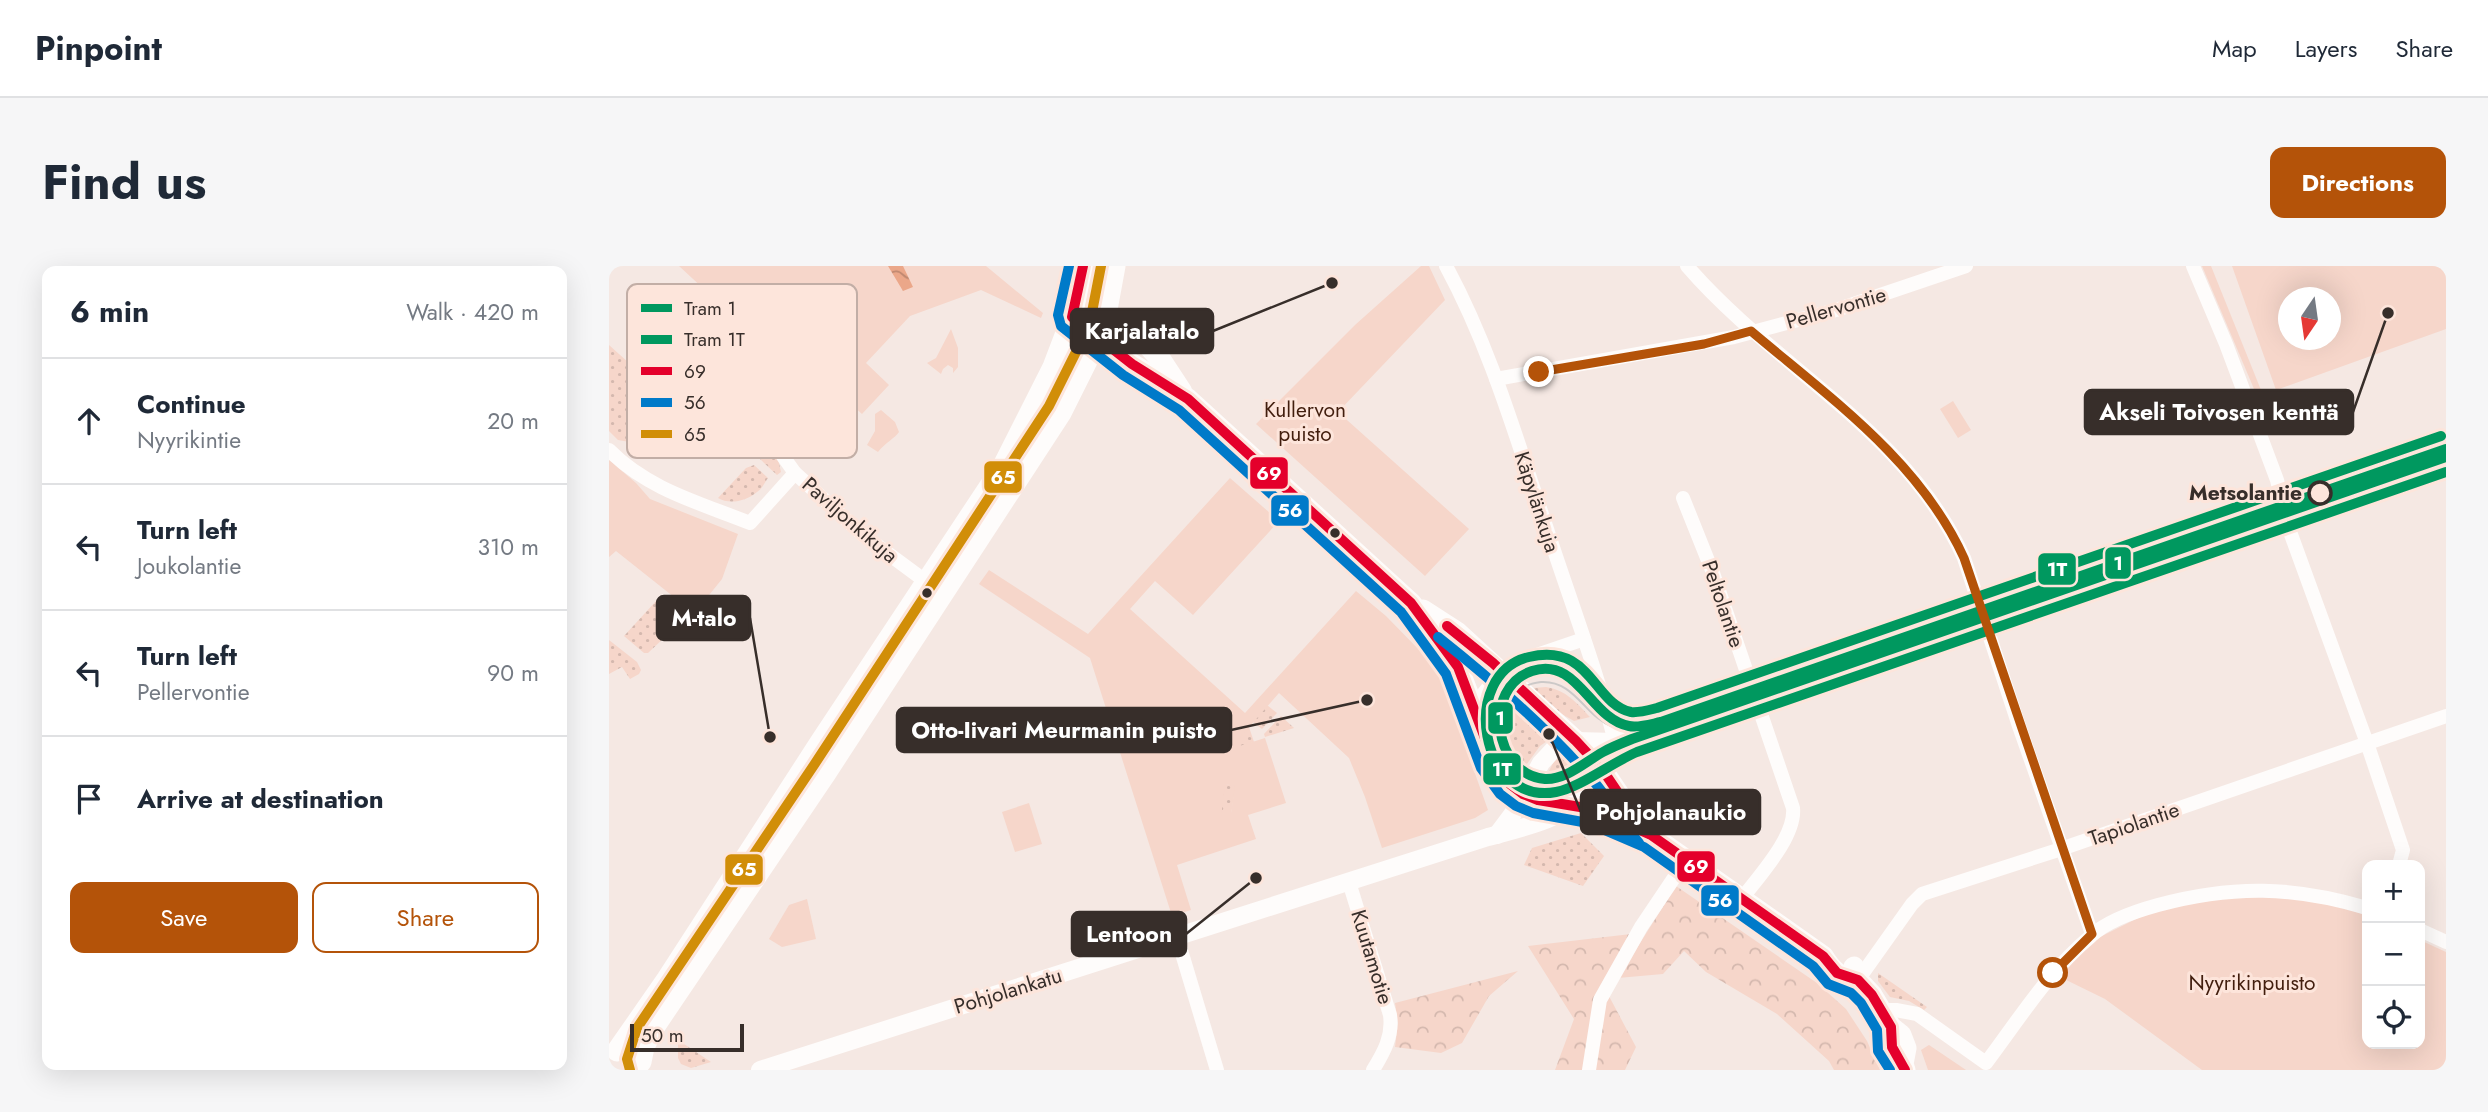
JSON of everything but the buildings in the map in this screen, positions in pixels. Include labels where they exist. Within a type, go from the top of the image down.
[{"type":"main road","points":[[644,1066],[627,1053],[613,1051],[667,979],[1003,466],[1053,367],[1072,317],[1083,266]]},
{"type":"main road","points":[[644,1066],[644,1047],[653,1029],[713,944],[1062,413],[1098,339],[1106,314],[1115,266]]},
{"type":"main road","points":[[1072,317],[1106,314],[1144,341],[1188,399]]},
{"type":"main road","points":[[1072,317],[1132,364],[1188,399],[1411,603],[1457,632],[1503,672],[1602,769],[1631,812],[1651,835]]},
{"type":"main road","points":[[1411,603],[1458,667],[1501,774],[1523,794],[1570,807],[1591,808],[1651,835],[1823,956],[1831,969],[1846,979],[1858,979],[1887,1019],[1890,1046],[1904,1067]]},
{"type":"street","name":"Käpylänkuja","points":[[1446,266],[1464,301],[1496,379],[1603,690],[1615,742]]},
{"type":"street","points":[[1687,266],[1751,331],[1885,446],[1908,472],[1953,534],[1964,558],[2092,934]]},
{"type":"street","name":"Pellervontie","points":[[1496,379],[1704,344],[1836,310],[1966,266]]},
{"type":"street","points":[[2193,266],[2277,480],[2289,529],[2403,850],[2400,860]]},
{"type":"street","points":[[609,450],[621,463],[653,484],[750,523],[795,473]]},
{"type":"street","points":[[1497,835],[1548,754],[1559,746],[1576,741],[1615,742],[2446,453]]},
{"type":"street","name":"Paviljonkikuja","points":[[784,458],[795,473],[863,535],[944,594]]},
{"type":"street","name":"Peltolantie","points":[[1683,498],[1713,573],[1794,816],[1790,832],[1741,900]]},
{"type":"street","points":[[1474,705],[1503,672],[1524,659],[1584,639]]},
{"type":"street","name":"Tapiolantie","points":[[1858,979],[1918,896],[2446,716]]},
{"type":"street","name":"Pohjolankatu","points":[[759,1070],[1524,828],[1570,807],[1588,793],[1615,742]]},
{"type":"street","points":[[1589,1070],[1600,1000],[1641,927],[1686,860]]},
{"type":"street","name":"Kuutamotie","points":[[1349,882],[1390,1015],[1389,1038],[1373,1070]]},
{"type":"street","points":[[1887,1019],[1896,1010],[1917,1014],[1986,1063],[2053,973],[2092,934],[2136,911],[2197,894],[2247,889],[2292,891],[2333,897],[2362,906]]},
{"type":"street","points":[[2425,932],[2446,942]]},
{"type":"street","points":[[1177,937],[1217,1070]]},
{"type":"green space","points":[[679,266],[986,266],[1043,313],[1041,318],[981,290],[910,316],[866,363],[889,385],[862,414],[857,410],[857,284],[698,284]]},
{"type":"green space","points":[[1096,266],[1105,266],[1097,308],[1092,307]]},
{"type":"green space","name":"Kullervon puisto","points":[[1421,266],[1429,266],[1445,300],[1338,412],[1469,529],[1425,576],[1256,424],[1355,325]]},
{"type":"green space","points":[[2202,266],[2211,266],[2263,395],[2257,396]]},
{"type":"green space","points":[[2232,266],[2446,266],[2446,329],[2276,390]]},
{"type":"green space","points":[[951,329],[958,348],[958,367],[953,373],[953,368],[948,365],[941,374],[927,363],[936,358]]},
{"type":"green space","points":[[609,345],[627,361],[627,442],[618,440],[609,431]]},
{"type":"green space","points":[[1953,401],[1971,430],[1958,438],[1940,409]]},
{"type":"green space","points":[[881,410],[895,422],[899,432],[878,452],[867,445],[875,431],[875,414]]},
{"type":"green space","points":[[2446,436],[2446,440],[2401,456],[2400,452]]},
{"type":"green space","points":[[777,458],[781,472],[777,475],[760,459]]},
{"type":"green space","points":[[609,460],[650,499],[738,534],[722,579],[697,610],[689,609],[616,551],[609,557]]},
{"type":"green space","points":[[754,465],[768,478],[759,491],[738,501],[718,498],[746,468]]},
{"type":"green space","points":[[1230,478],[1279,521],[1193,615],[1155,581],[1130,609],[1245,713],[1356,591],[1386,616],[1427,658],[1441,678],[1488,810],[1475,818],[1382,848],[1349,758],[1279,693],[1230,749],[1265,738],[1286,803],[1248,815],[1256,839],[1177,865],[1191,910],[1172,916],[1090,658],[979,584],[989,570],[1088,634]],"holes":[[[1225,784],[1235,786],[1231,813],[1221,818]]]},
{"type":"green space","points":[[2264,498],[2266,504],[1989,601],[1987,595]]},
{"type":"green space","points":[[2274,526],[2275,530],[1997,627],[1996,623]]},
{"type":"green space","points":[[656,601],[682,621],[648,653],[644,653],[624,636]]},
{"type":"green space","points":[[1964,602],[1966,607],[1760,678],[1759,673]]},
{"type":"green space","points":[[1969,631],[1970,635],[1769,706],[1767,702]]},
{"type":"green space","points":[[609,640],[637,662],[641,670],[639,674],[630,679],[622,667],[609,674]]},
{"type":"green space","points":[[1546,687],[1565,694],[1590,717],[1574,721],[1560,713],[1533,688]]},
{"type":"green space","points":[[1517,699],[1556,735],[1540,746],[1524,768],[1512,753],[1507,735],[1509,717]]},
{"type":"green space","points":[[1267,705],[1277,713],[1262,729],[1253,722]]},
{"type":"green space","points":[[1281,716],[1294,728],[1265,737],[1264,734]]},
{"type":"green space","points":[[1248,724],[1254,742],[1229,750],[1237,778],[1215,773],[1219,753]]},
{"type":"green space","points":[[1566,754],[1578,755],[1582,760],[1564,771],[1547,775],[1555,759]]},
{"type":"green space","points":[[1587,767],[1588,779],[1574,793],[1554,794],[1546,784],[1566,779]]},
{"type":"green space","points":[[1225,784],[1236,785],[1231,814],[1180,835]]},
{"type":"green space","points":[[1029,803],[1042,844],[1015,852],[1002,812]]},
{"type":"green space","points":[[1581,833],[1604,856],[1583,886],[1524,865],[1532,848]]},
{"type":"green space","points":[[1676,886],[1817,983],[1846,1009],[1867,1041],[1880,1070],[1834,1070],[1829,1061],[1777,1014],[1706,972],[1684,951],[1663,974],[1618,978]]},
{"type":"green space","name":"Nyyrikinpuisto","points":[[2248,895],[2331,902],[2362,914],[2362,1049],[2425,1049],[2425,942],[2446,952],[2446,1070],[2202,1070],[2105,999],[2058,976],[2096,939],[2138,918],[2179,904]]},
{"type":"green space","points":[[807,899],[816,939],[782,947],[769,939],[789,905]]},
{"type":"green space","points":[[1631,934],[1602,983],[1636,1047],[1625,1070],[1555,1070],[1574,1019],[1528,946]]},
{"type":"green space","points":[[1518,971],[1489,996],[1462,1043],[1441,1053],[1395,1047],[1398,1023],[1395,1003]]},
{"type":"green space","points":[[1878,973],[1927,1007],[1924,1010],[1909,1001],[1890,997],[1878,981]]},
{"type":"green space","points":[[678,1040],[711,1062],[691,1068],[681,1064],[678,1058]]},
{"type":"green space","points":[[1929,1045],[1966,1070],[1928,1070],[1921,1050]]},
{"type":"water","points":[[888,266],[903,266],[913,287],[903,291]]},
{"type":"tram line","name":"1T","points":[[2441,436],[1651,710],[1631,712],[1618,707],[1579,666],[1566,658],[1550,655],[1529,657],[1507,668],[1493,687],[1486,711],[1487,736],[1495,760],[1510,779],[1530,791],[1556,792],[1576,785],[1637,752],[2446,472]]},
{"type":"tram line","name":"1","points":[[2446,449],[1645,726],[1629,726],[1616,721],[1561,672],[1548,669],[1532,671],[1516,680],[1506,694],[1500,711],[1500,730],[1505,747],[1514,763],[1527,774],[1545,779],[1560,777],[1606,750],[1632,739],[2446,457]]},
{"type":"tram line","points":[[1503,739],[1504,714],[1508,703],[1524,687],[1541,682],[1563,687],[1603,722],[1613,727],[1631,730],[1661,722]]},
{"type":"transit line","name":"56","points":[[1069,266],[1058,315],[1061,326],[1123,375],[1179,410],[1401,612],[1446,674],[1481,768],[1500,794],[1516,806],[1533,813],[1588,823],[1644,847],[1813,966],[1828,984],[1851,993],[1861,1003],[1877,1030],[1878,1051],[1890,1070]]},
{"type":"transit line","name":"69","points":[[1083,266],[1072,317],[1132,364],[1188,399],[1411,603],[1458,667],[1494,762],[1510,784],[1523,794],[1538,800],[1592,809],[1651,835],[1823,956],[1837,973],[1858,980],[1872,995],[1891,1027],[1892,1047],[1905,1070]]},
{"type":"transit line","name":"65","points":[[630,1070],[627,1059],[637,1028],[814,765],[1049,406],[1085,334],[1101,266]]},
{"type":"transit line","name":"69","points":[[1447,626],[1493,663],[1576,741],[1602,769],[1631,812],[1650,834]]},
{"type":"transit line","name":"56","points":[[1438,637],[1497,686],[1553,738],[1595,783],[1639,843]]},
{"type":"place","name":"Karjalatalo","points":[[1332,283]]},
{"type":"place","name":"Akseli Toivosen kenttä","points":[[2388,313]]},
{"type":"place","name":"Metsolantie","points":[[2320,493]]},
{"type":"place","name":"Otto-Iivari Meurmanin puisto","points":[[1367,700]]},
{"type":"place","name":"Pohjolanaukio","points":[[1549,734]]},
{"type":"place","name":"M-talo","points":[[770,737]]},
{"type":"place","name":"Lentoon","points":[[1256,878]]},
{"type":"route","points":[[1539,372],[1704,344],[1751,331],[1843,408],[1885,446],[1908,472],[1953,534],[1964,558],[2092,934],[2053,973]]}]
